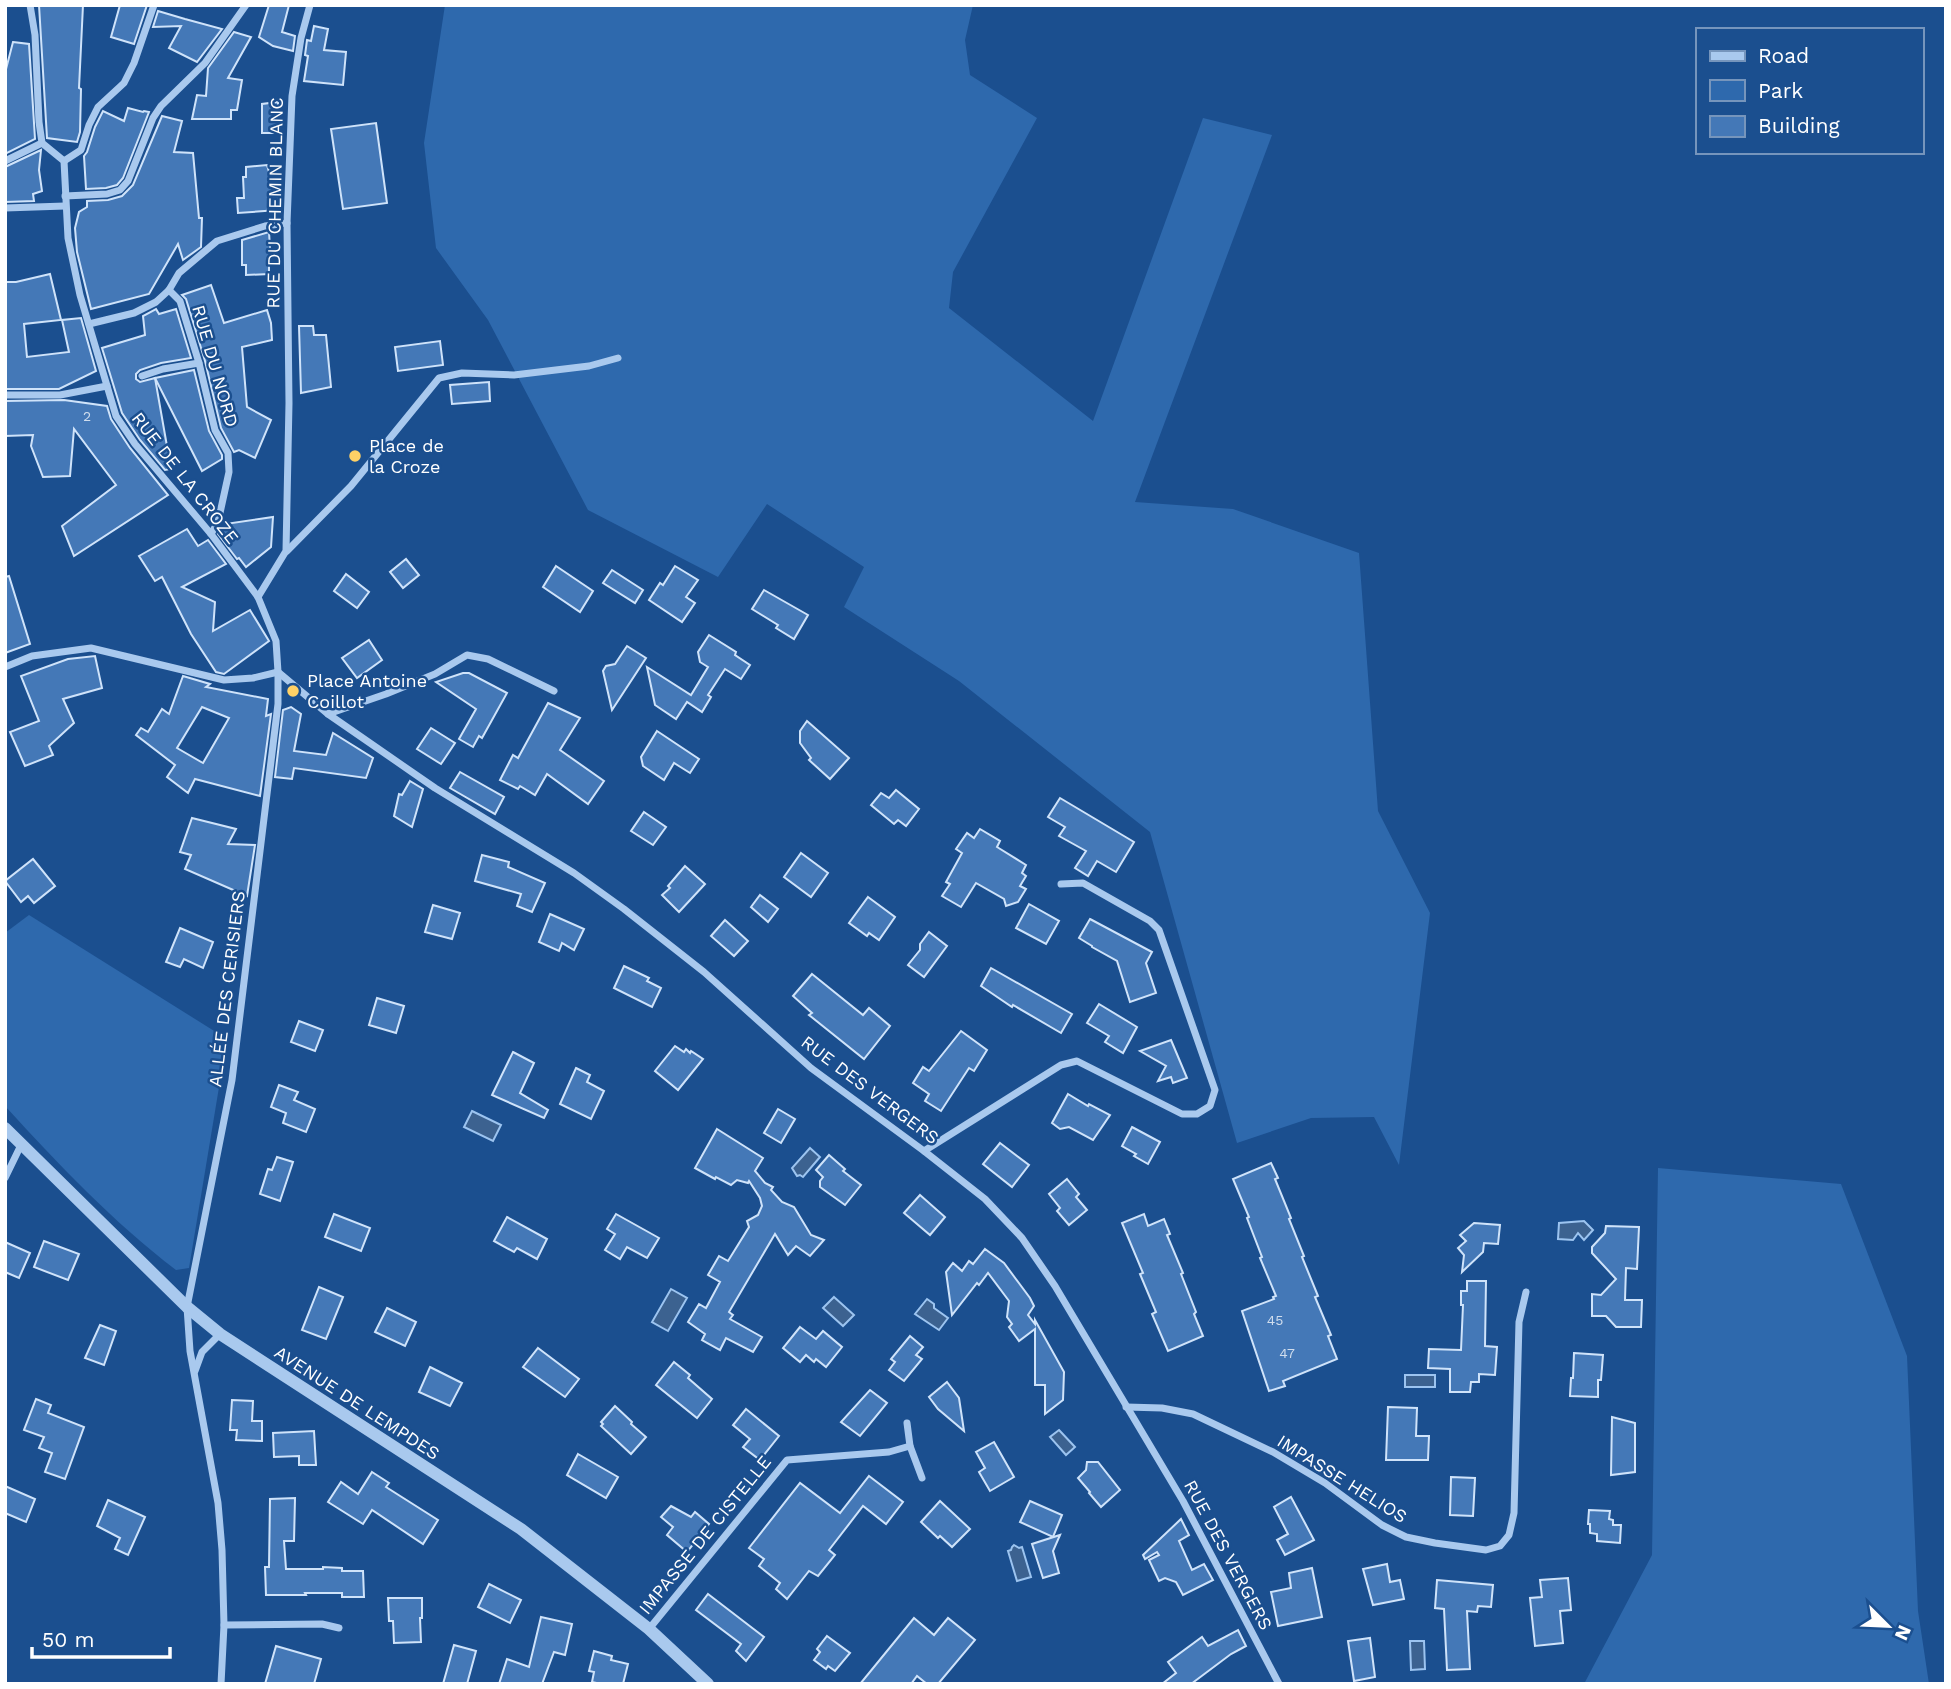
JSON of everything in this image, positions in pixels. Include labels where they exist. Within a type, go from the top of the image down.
[{"type":"street","points":[[30,5],[35,35],[38,122],[42,143],[64,161],[81,150],[89,125],[99,107],[124,83],[134,63],[154,5]]},
{"type":"street","points":[[65,196],[107,194],[120,190],[128,181],[153,118],[161,106],[205,63],[246,5]]},
{"type":"street","name":"RUE DU CHEMIN BLANC","points":[[286,551],[288,223],[292,96],[301,38],[310,5]]},
{"type":"street","points":[[5,161],[42,143]]},
{"type":"street","name":"RUE DE LA CROZE","points":[[64,161],[70,250],[80,295],[116,416],[135,444],[211,534],[257,597]]},
{"type":"street","points":[[5,208],[65,206]]},
{"type":"street","points":[[89,324],[134,313],[156,302],[169,290],[179,274],[217,241],[265,226],[288,223]]},
{"type":"street","name":"RUE DU NORD","points":[[169,290],[180,301],[199,363],[215,430],[228,453],[229,472],[218,522],[211,534]]},
{"type":"street","points":[[5,667],[32,656],[91,648],[224,680],[278,673],[276,641],[257,597],[286,551],[351,486],[439,378],[462,373],[514,375],[589,366],[618,358]]},
{"type":"street","points":[[142,376],[163,369],[199,363]]},
{"type":"street","points":[[5,395],[60,394],[107,386]]},
{"type":"street","points":[[328,714],[435,674],[467,655],[488,659],[554,691]]},
{"type":"street","name":"RUE DES VERGERS","points":[[278,673],[328,714],[435,788],[574,873],[624,908],[704,972],[811,1068],[985,1199],[1022,1238],[1055,1286],[1183,1501],[1279,1684]]},
{"type":"street","name":"ALLÉE DES CERISIERS","points":[[221,1684],[224,1625],[218,1503],[190,1351],[187,1307],[232,1080],[278,704],[278,673]]},
{"type":"street","points":[[924,1151],[1061,1065],[1077,1061],[1182,1114],[1197,1114],[1210,1106],[1215,1090],[1159,930],[1150,921],[1083,883],[1061,884]]},
{"type":"street","name":"AVENUE DE LEMPDES","points":[[5,1128],[187,1307],[220,1334],[521,1529],[649,1629],[708,1684]]},
{"type":"street","points":[[5,1178],[21,1145]]},
{"type":"street","name":"IMPASSE HELIOS","points":[[1126,1407],[1162,1408],[1193,1414],[1273,1452],[1325,1483],[1382,1525],[1406,1536],[1486,1550],[1500,1546],[1509,1535],[1514,1513],[1520,1322],[1526,1292]]},
{"type":"street","points":[[195,1372],[202,1352],[220,1334]]},
{"type":"street","points":[[907,1423],[910,1446],[922,1478]]},
{"type":"street","name":"IMPASSE DE CISTELLE","points":[[649,1629],[787,1460],[889,1452],[910,1446]]},
{"type":"street","points":[[224,1625],[322,1624],[339,1628]]},
{"type":"green space","points":[[445,5],[973,5],[965,40],[970,75],[1037,118],[953,272],[949,308],[1093,421],[1203,118],[1272,135],[1135,502],[1233,509],[1359,553],[1378,811],[1430,913],[1399,1165],[1374,1117],[1311,1118],[1237,1143],[1150,832],[959,681],[844,607],[864,567],[767,504],[718,577],[588,510],[488,320],[436,248],[424,143]]},
{"type":"green space","points":[[29,915],[227,1039],[189,1268],[176,1270],[130,1232],[66,1171],[5,1106],[5,933]]},
{"type":"green space","points":[[1658,1168],[1841,1184],[1907,1356],[1918,1611],[1929,1684],[1584,1684],[1652,1555]]},
{"type":"shaded area","points":[[472,1111],[501,1125],[493,1141],[464,1127]]},
{"type":"shaded area","points":[[810,1148],[820,1157],[803,1177],[797,1176],[792,1168]]},
{"type":"shaded area","points":[[1584,1221],[1593,1230],[1584,1240],[1578,1233],[1573,1240],[1558,1239],[1559,1223]]},
{"type":"shaded area","points":[[671,1289],[687,1298],[668,1331],[652,1322]]},
{"type":"shaded area","points":[[834,1297],[854,1315],[843,1326],[823,1308]]},
{"type":"shaded area","points":[[927,1299],[948,1318],[939,1330],[915,1314]]},
{"type":"shaded area","points":[[1405,1375],[1435,1375],[1435,1387],[1405,1387]]},
{"type":"shaded area","points":[[1059,1430],[1075,1447],[1066,1455],[1050,1437]]},
{"type":"shaded area","points":[[1014,1545],[1022,1547],[1031,1577],[1017,1581],[1008,1551]]},
{"type":"shaded area","points":[[1410,1641],[1424,1641],[1425,1669],[1411,1670]]},
{"type":"building","points":[[39,5],[83,5],[80,132],[77,142],[47,138]]},
{"type":"building","points":[[120,5],[147,5],[134,44],[111,37]]},
{"type":"building","points":[[269,5],[289,5],[282,32],[295,36],[293,51],[273,46],[259,37]]},
{"type":"building","points":[[158,11],[222,29],[197,62],[169,48],[181,26],[153,27]]},
{"type":"building","points":[[314,26],[328,29],[324,50],[346,52],[343,85],[304,81],[308,56],[305,55],[307,40],[311,41]]},
{"type":"building","points":[[234,32],[251,37],[228,78],[242,80],[237,110],[231,110],[231,119],[192,119],[197,95],[206,96],[208,68]]},
{"type":"building","points":[[13,42],[29,44],[35,139],[5,154],[5,73]]},
{"type":"building","points":[[278,102],[278,133],[262,133],[262,104]]},
{"type":"building","points":[[128,108],[149,112],[123,178],[117,185],[86,189],[84,156],[103,111],[124,121]]},
{"type":"building","points":[[162,116],[182,121],[174,152],[193,153],[199,218],[202,218],[201,247],[183,260],[178,244],[149,294],[91,309],[77,252],[75,228],[79,212],[87,207],[87,201],[122,196],[133,185]]},
{"type":"building","points":[[376,123],[387,203],[343,209],[331,129]]},
{"type":"building","points":[[41,150],[39,170],[42,191],[33,194],[34,201],[5,202],[5,167]]},
{"type":"building","points":[[267,165],[269,172],[277,172],[278,210],[238,213],[237,198],[244,198],[243,177],[246,177],[246,167]]},
{"type":"building","points":[[269,232],[269,274],[246,275],[246,265],[242,265],[242,240]]},
{"type":"building","points":[[50,274],[61,320],[24,324],[27,357],[69,352],[62,320],[81,318],[96,371],[59,389],[5,389],[5,282]]},
{"type":"building","points":[[211,285],[224,323],[267,310],[271,323],[272,340],[242,347],[247,407],[271,420],[255,458],[239,450],[234,452],[221,428],[205,361],[186,299],[182,295]]},
{"type":"building","points":[[156,309],[159,314],[176,309],[191,358],[161,363],[136,374],[136,379],[140,382],[155,378],[171,469],[165,470],[122,413],[102,348],[145,335],[143,316]]},
{"type":"building","points":[[299,326],[313,326],[314,335],[326,335],[331,387],[301,393]]},
{"type":"building","points":[[440,341],[443,365],[398,371],[395,347]]},
{"type":"building","points":[[194,370],[209,431],[222,455],[222,459],[202,471],[155,378]]},
{"type":"building","points":[[489,382],[490,401],[452,404],[450,385]]},
{"type":"building","points":[[64,400],[107,406],[111,419],[130,448],[168,495],[74,556],[62,526],[116,485],[74,429],[70,476],[43,477],[31,446],[33,435],[5,436],[5,401]]},
{"type":"building","points":[[273,517],[271,547],[246,567],[218,534],[225,528],[225,524]]},
{"type":"building","points":[[187,529],[198,546],[208,540],[226,564],[182,587],[215,602],[213,631],[250,610],[269,641],[224,674],[216,672],[191,634],[162,577],[155,581],[139,556]]},
{"type":"building","points":[[406,559],[419,575],[403,588],[390,572]]},
{"type":"building","points":[[556,566],[593,591],[580,612],[543,587]]},
{"type":"building","points":[[675,566],[698,580],[686,597],[695,603],[682,622],[649,600]]},
{"type":"building","points":[[612,570],[643,590],[635,603],[603,583]]},
{"type":"building","points":[[346,574],[369,592],[357,608],[334,591]]},
{"type":"building","points":[[9,576],[30,644],[5,653],[5,577]]},
{"type":"building","points":[[764,590],[808,615],[794,639],[752,609]]},
{"type":"building","points":[[709,635],[736,652],[735,655],[750,665],[741,679],[725,669],[708,695],[711,697],[702,712],[687,702],[676,719],[655,705],[647,667],[691,695],[708,667],[700,662],[698,652]]},
{"type":"building","points":[[369,640],[382,660],[357,678],[342,658]]},
{"type":"building","points":[[627,646],[646,658],[612,710],[603,671],[606,666],[615,664]]},
{"type":"building","points":[[95,656],[102,688],[63,699],[74,723],[49,746],[53,755],[25,766],[10,732],[39,721],[21,676],[68,659]]},
{"type":"building","points":[[469,673],[507,693],[482,738],[479,736],[473,747],[459,739],[476,709],[436,682]]},
{"type":"building","points":[[183,676],[210,684],[206,687],[268,699],[266,716],[271,714],[260,796],[195,779],[188,793],[167,777],[175,765],[136,735],[141,728],[148,732],[162,709],[169,714]],"holes":[[[202,707],[229,718],[203,763],[177,748]]]},
{"type":"building","points":[[548,703],[580,718],[560,750],[604,781],[588,804],[547,774],[535,795],[520,786],[518,789],[500,780],[513,755],[518,758]]},
{"type":"building","points":[[291,707],[301,714],[294,751],[326,755],[333,733],[373,758],[366,778],[294,768],[292,779],[275,777],[283,710]]},
{"type":"building","points":[[807,721],[849,758],[830,779],[809,760],[811,758],[800,743],[800,731]]},
{"type":"building","points":[[431,728],[455,743],[441,764],[417,749]]},
{"type":"building","points":[[657,731],[699,759],[690,773],[674,763],[664,780],[643,766],[641,757]]},
{"type":"building","points":[[460,772],[504,797],[495,814],[450,788]]},
{"type":"building","points":[[410,781],[423,789],[412,827],[394,816],[399,794],[402,795]]},
{"type":"building","points":[[896,790],[919,809],[906,826],[898,820],[894,824],[871,805],[881,793],[889,798]]},
{"type":"building","points":[[1060,798],[1134,842],[1116,872],[1097,861],[1088,876],[1075,868],[1086,851],[1059,836],[1065,827],[1048,817]]},
{"type":"building","points":[[644,812],[666,827],[653,845],[631,831]]},
{"type":"building","points":[[192,818],[236,829],[228,844],[255,845],[247,896],[185,869],[191,855],[180,852]]},
{"type":"building","points":[[980,829],[1000,841],[997,847],[1026,865],[1022,873],[1026,876],[1020,886],[1026,889],[1018,902],[1006,906],[1004,899],[976,883],[961,907],[942,896],[950,884],[946,882],[962,853],[956,849],[967,833],[974,838]]},
{"type":"building","points":[[801,853],[828,873],[811,897],[784,877]]},
{"type":"building","points":[[482,855],[509,862],[508,867],[545,883],[532,912],[517,906],[521,894],[475,881]]},
{"type":"building","points":[[33,859],[55,886],[34,903],[28,896],[21,902],[5,881]]},
{"type":"building","points":[[685,866],[705,884],[679,912],[662,895]]},
{"type":"building","points":[[760,895],[778,909],[768,922],[751,907]]},
{"type":"building","points":[[868,897],[895,917],[879,940],[869,933],[867,936],[849,923]]},
{"type":"building","points":[[1029,904],[1059,921],[1046,944],[1016,928]]},
{"type":"building","points":[[433,905],[460,913],[452,939],[425,932]]},
{"type":"building","points":[[550,914],[584,929],[574,950],[562,943],[559,951],[539,942]]},
{"type":"building","points":[[1090,919],[1152,952],[1146,963],[1156,993],[1130,1002],[1117,961],[1079,938]]},
{"type":"building","points":[[725,920],[748,941],[734,956],[711,936]]},
{"type":"building","points":[[180,928],[213,942],[203,968],[184,959],[180,967],[166,962]]},
{"type":"building","points":[[929,932],[947,946],[924,977],[908,965]]},
{"type":"building","points":[[624,966],[649,978],[647,981],[661,988],[652,1007],[614,988]]},
{"type":"building","points":[[991,968],[1072,1014],[1061,1033],[1013,1005],[1012,1007],[981,986]]},
{"type":"building","points":[[812,974],[863,1015],[869,1008],[890,1026],[864,1059],[809,1015],[812,1013],[793,996]]},
{"type":"building","points":[[377,998],[404,1006],[396,1033],[369,1025]]},
{"type":"building","points":[[1099,1004],[1137,1027],[1123,1053],[1105,1042],[1109,1036],[1087,1023]]},
{"type":"building","points":[[299,1021],[323,1030],[315,1051],[291,1042]]},
{"type":"building","points":[[961,1031],[987,1050],[974,1071],[969,1068],[941,1111],[925,1101],[929,1094],[913,1083],[923,1067],[929,1071]]},
{"type":"building","points":[[1171,1040],[1187,1078],[1173,1083],[1171,1077],[1158,1081],[1166,1066],[1140,1051]]},
{"type":"building","points":[[675,1046],[684,1052],[686,1049],[690,1053],[691,1051],[703,1059],[678,1090],[655,1071]]},
{"type":"building","points":[[513,1052],[534,1063],[520,1093],[548,1110],[544,1118],[492,1095]]},
{"type":"building","points":[[576,1068],[590,1075],[587,1082],[604,1091],[591,1119],[560,1104]]},
{"type":"building","points":[[279,1085],[298,1092],[294,1100],[315,1109],[306,1132],[283,1123],[286,1113],[271,1107]]},
{"type":"building","points":[[1068,1094],[1110,1115],[1093,1140],[1069,1127],[1060,1129],[1052,1123]]},
{"type":"building","points":[[778,1109],[795,1119],[781,1143],[764,1133]]},
{"type":"building","points":[[1132,1127],[1160,1142],[1148,1164],[1122,1146]]},
{"type":"building","points":[[717,1129],[763,1158],[755,1171],[765,1183],[773,1187],[771,1190],[782,1202],[794,1207],[811,1235],[824,1240],[810,1256],[796,1246],[788,1255],[775,1234],[729,1312],[733,1315],[730,1319],[762,1337],[753,1352],[726,1338],[720,1350],[702,1340],[705,1334],[688,1322],[699,1304],[706,1308],[720,1282],[708,1275],[719,1256],[728,1261],[749,1227],[747,1221],[758,1215],[762,1206],[749,1181],[737,1180],[731,1185],[695,1168]]},
{"type":"building","points":[[1000,1143],[1029,1165],[1012,1187],[983,1164]]},
{"type":"building","points":[[829,1155],[861,1185],[845,1205],[820,1187],[823,1177],[816,1170]]},
{"type":"building","points":[[277,1157],[293,1162],[280,1201],[260,1194],[268,1169],[272,1170]]},
{"type":"building","points":[[1271,1163],[1337,1359],[1283,1381],[1285,1386],[1269,1391],[1242,1311],[1276,1296],[1233,1179]]},
{"type":"building","points":[[1067,1179],[1079,1194],[1076,1197],[1087,1210],[1069,1225],[1057,1211],[1060,1208],[1049,1194]]},
{"type":"building","points":[[920,1195],[945,1217],[930,1235],[904,1213]]},
{"type":"building","points":[[334,1214],[370,1228],[361,1251],[325,1237]]},
{"type":"building","points":[[616,1214],[659,1238],[647,1258],[627,1247],[620,1259],[605,1250],[615,1234],[607,1229]]},
{"type":"building","points":[[1144,1214],[1148,1226],[1164,1219],[1170,1234],[1167,1235],[1183,1273],[1181,1274],[1203,1336],[1168,1351],[1152,1314],[1156,1312],[1140,1274],[1143,1273],[1122,1223]]},
{"type":"building","points":[[507,1217],[547,1239],[537,1259],[517,1248],[514,1252],[494,1241]]},
{"type":"building","points":[[1474,1223],[1500,1225],[1498,1244],[1484,1243],[1483,1252],[1462,1272],[1464,1255],[1458,1248],[1466,1241],[1460,1235]]},
{"type":"building","points":[[1606,1226],[1639,1227],[1637,1269],[1626,1268],[1625,1300],[1642,1300],[1641,1327],[1616,1327],[1606,1316],[1592,1316],[1592,1294],[1601,1295],[1616,1279],[1592,1253],[1592,1247],[1605,1233]]},
{"type":"building","points":[[44,1241],[79,1254],[68,1280],[34,1267]]},
{"type":"building","points":[[5,1242],[30,1253],[19,1278],[5,1272]]},
{"type":"building","points":[[985,1249],[1004,1263],[1030,1298],[1034,1306],[1028,1315],[1035,1324],[1035,1320],[1064,1372],[1063,1400],[1045,1414],[1045,1385],[1035,1385],[1035,1329],[1019,1341],[1009,1327],[1012,1324],[1007,1317],[1009,1301],[988,1273],[952,1315],[946,1272],[953,1263],[962,1271],[969,1261],[973,1264]]},
{"type":"building","points":[[1467,1281],[1486,1281],[1485,1346],[1497,1347],[1495,1375],[1479,1374],[1479,1382],[1471,1382],[1470,1392],[1450,1392],[1450,1369],[1428,1368],[1429,1349],[1461,1350],[1461,1291],[1467,1291]]},
{"type":"building","points":[[319,1287],[343,1297],[326,1339],[302,1330]]},
{"type":"building","points":[[387,1308],[416,1322],[405,1346],[375,1332]]},
{"type":"building","points":[[100,1325],[116,1331],[104,1365],[85,1358]]},
{"type":"building","points":[[800,1327],[816,1339],[823,1331],[842,1347],[826,1367],[806,1355],[800,1362],[783,1348]]},
{"type":"building","points":[[910,1336],[923,1347],[916,1355],[922,1359],[904,1381],[889,1370],[895,1362],[891,1359]]},
{"type":"building","points":[[538,1348],[579,1379],[565,1397],[523,1367]]},
{"type":"building","points":[[1574,1353],[1603,1355],[1598,1397],[1570,1396]]},
{"type":"building","points":[[674,1362],[712,1399],[697,1418],[656,1385]]},
{"type":"building","points":[[430,1367],[462,1383],[450,1406],[419,1392]]},
{"type":"building","points":[[947,1382],[959,1398],[964,1431],[938,1409],[929,1397]]},
{"type":"building","points":[[870,1390],[887,1403],[860,1436],[841,1422]]},
{"type":"building","points":[[36,1399],[51,1405],[48,1413],[84,1427],[65,1479],[45,1472],[52,1453],[39,1448],[44,1437],[24,1430]]},
{"type":"building","points":[[232,1400],[253,1401],[252,1421],[262,1421],[262,1441],[236,1440],[237,1430],[230,1430]]},
{"type":"building","points":[[615,1406],[646,1437],[631,1454],[601,1426],[601,1422]]},
{"type":"building","points":[[1388,1407],[1417,1408],[1416,1436],[1429,1436],[1428,1460],[1386,1460]]},
{"type":"building","points":[[746,1409],[779,1436],[760,1460],[743,1447],[750,1439],[733,1425]]},
{"type":"building","points":[[1612,1417],[1635,1423],[1635,1472],[1611,1475]]},
{"type":"building","points":[[314,1431],[316,1465],[299,1465],[299,1456],[274,1457],[273,1433]]},
{"type":"building","points":[[994,1442],[1014,1477],[990,1491],[979,1472],[985,1468],[976,1452]]},
{"type":"building","points":[[578,1454],[618,1477],[606,1498],[567,1475]]},
{"type":"building","points":[[1087,1462],[1098,1462],[1120,1490],[1101,1507],[1078,1478],[1086,1470]]},
{"type":"building","points":[[372,1472],[389,1483],[386,1487],[438,1520],[423,1544],[372,1510],[363,1524],[328,1502],[341,1482],[358,1494]]},
{"type":"building","points":[[869,1476],[903,1502],[886,1524],[863,1506],[829,1550],[835,1555],[818,1576],[809,1571],[787,1599],[776,1589],[780,1583],[759,1566],[764,1559],[749,1548],[800,1483],[840,1513]]},
{"type":"building","points":[[1451,1477],[1475,1478],[1473,1516],[1450,1515]]},
{"type":"building","points":[[5,1486],[35,1499],[26,1522],[5,1513]]},
{"type":"building","points":[[1291,1497],[1314,1540],[1285,1555],[1277,1540],[1288,1534],[1274,1507]]},
{"type":"building","points":[[295,1498],[294,1541],[284,1541],[286,1569],[323,1567],[363,1571],[364,1597],[342,1597],[342,1593],[266,1595],[265,1567],[269,1567],[270,1499]]},
{"type":"building","points":[[108,1500],[145,1517],[128,1555],[115,1549],[120,1538],[97,1526]]},
{"type":"building","points":[[940,1501],[970,1529],[952,1547],[921,1522]]},
{"type":"building","points":[[1030,1501],[1062,1515],[1053,1537],[1020,1522]]},
{"type":"building","points":[[671,1506],[691,1517],[695,1512],[709,1524],[687,1552],[667,1535],[673,1527],[661,1517]]},
{"type":"building","points":[[1589,1510],[1610,1511],[1609,1519],[1613,1520],[1613,1525],[1621,1525],[1620,1543],[1597,1541],[1597,1534],[1590,1533]]},
{"type":"building","points":[[1181,1519],[1189,1535],[1179,1541],[1192,1570],[1204,1564],[1213,1580],[1183,1595],[1176,1582],[1165,1578],[1159,1581],[1149,1560],[1159,1555],[1157,1552],[1145,1559],[1143,1555]]},
{"type":"building","points":[[1060,1535],[1053,1551],[1059,1573],[1043,1578],[1032,1544]]},
{"type":"building","points":[[1387,1564],[1390,1582],[1400,1580],[1404,1599],[1373,1605],[1363,1569]]},
{"type":"building","points":[[1312,1568],[1322,1617],[1278,1626],[1271,1592],[1291,1588],[1289,1573]]},
{"type":"building","points":[[1568,1578],[1571,1610],[1560,1611],[1563,1643],[1535,1646],[1530,1598],[1542,1597],[1540,1580]]},
{"type":"building","points":[[1437,1580],[1493,1585],[1491,1607],[1478,1606],[1477,1612],[1467,1611],[1470,1669],[1447,1670],[1444,1609],[1435,1608]]},
{"type":"building","points":[[489,1584],[521,1600],[510,1623],[478,1607]]},
{"type":"building","points":[[708,1594],[764,1637],[746,1661],[736,1651],[741,1644],[696,1610]]},
{"type":"building","points":[[388,1598],[422,1598],[421,1642],[394,1643]]},
{"type":"building","points":[[541,1617],[572,1624],[565,1655],[554,1652],[542,1684],[499,1684],[507,1659],[529,1667]]},
{"type":"building","points":[[914,1618],[934,1635],[948,1618],[975,1640],[938,1684],[927,1684],[917,1676],[911,1684],[860,1684]]},
{"type":"building","points":[[1238,1630],[1246,1646],[1191,1684],[1162,1684],[1176,1673],[1168,1662],[1202,1637],[1208,1646]]},
{"type":"building","points":[[827,1636],[850,1653],[835,1671],[828,1666],[826,1669],[814,1660],[820,1652],[817,1649]]},
{"type":"building","points":[[1370,1638],[1375,1677],[1354,1681],[1348,1641]]},
{"type":"building","points":[[454,1645],[476,1651],[467,1684],[443,1684]]},
{"type":"building","points":[[276,1646],[321,1659],[314,1684],[265,1684]]},
{"type":"building","points":[[594,1651],[612,1656],[611,1660],[628,1664],[623,1684],[592,1682],[594,1672],[589,1671]]},
{"type":"place","name":"Place de la Croze","points":[[355,456]]},
{"type":"place","name":"Place Antoine Coillot","points":[[293,691]]}]
